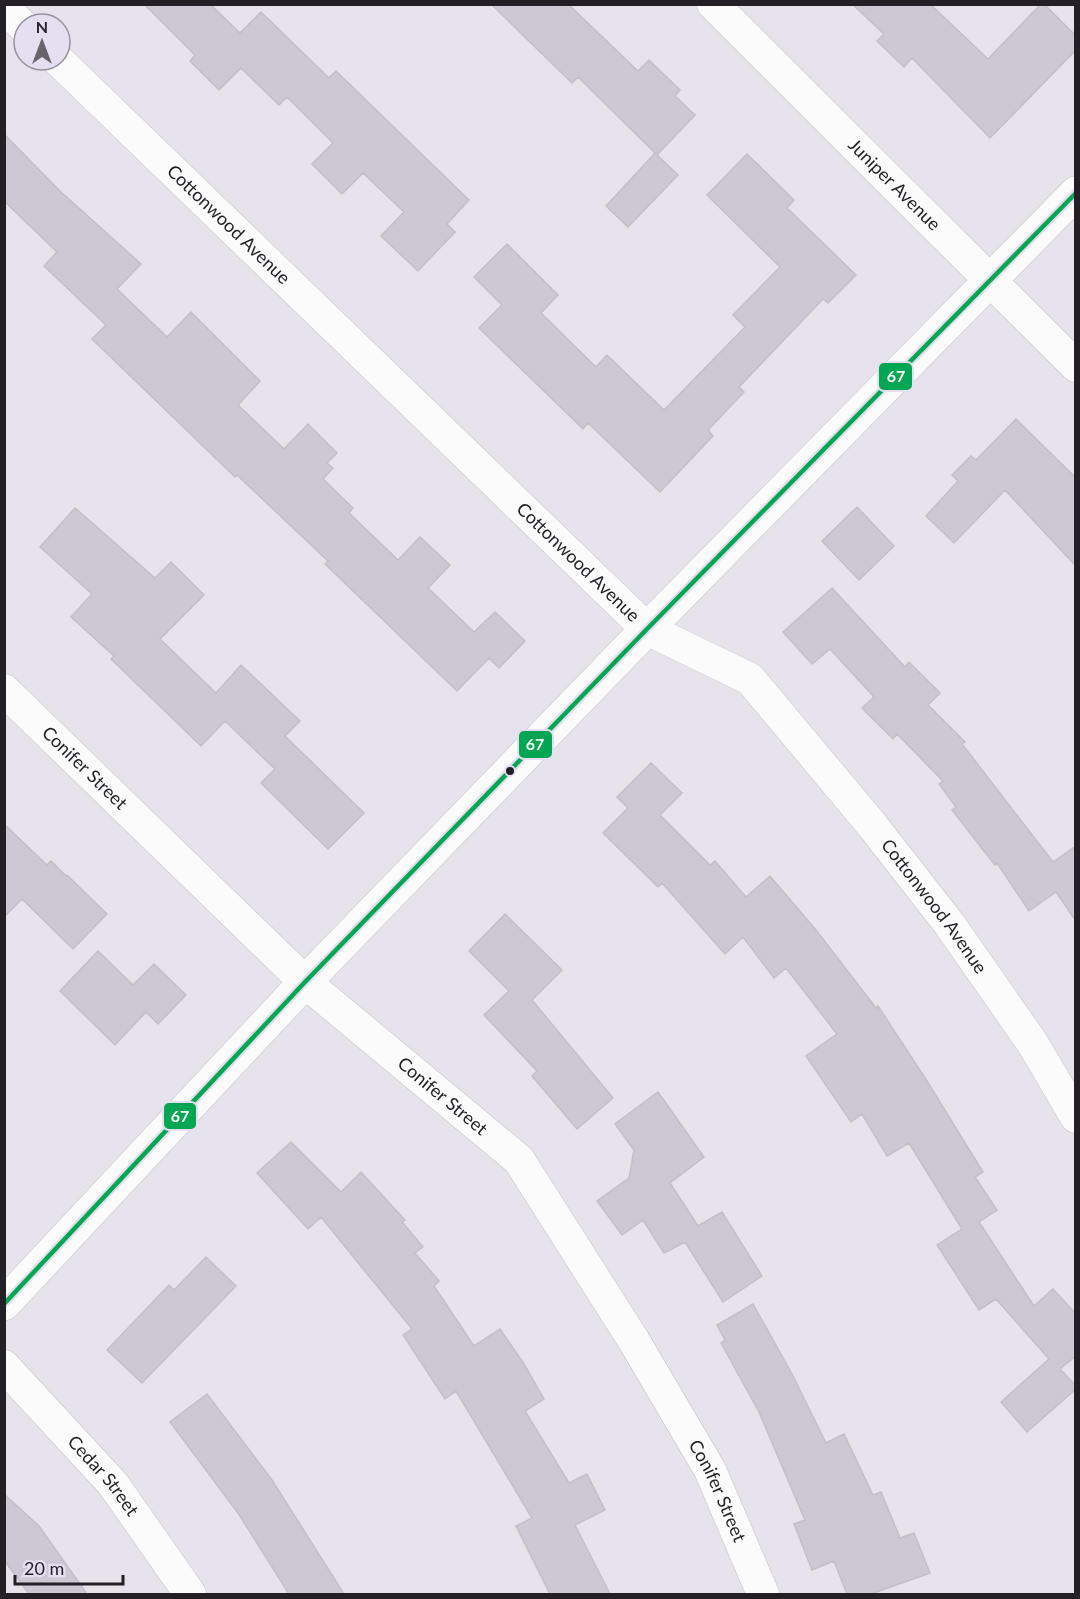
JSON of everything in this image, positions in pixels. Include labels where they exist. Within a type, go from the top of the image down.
[{"type":"street","name":"Juniper Avenue","points":[[713,4],[1076,366]]},
{"type":"street","name":"Cottonwood Avenue","points":[[70,72],[647,629],[750,679],[872,825],[950,926],[1033,1044],[1076,1117]]},
{"type":"street","points":[[4,1304],[305,982],[647,629],[1076,193]]},
{"type":"street","name":"Conifer Street","points":[[4,690],[305,982],[519,1160],[634,1341],[710,1470],[763,1594]]},
{"type":"street","name":"Cedar Street","points":[[4,1366],[113,1484],[190,1594]]},
{"type":"building","points":[[144,4],[210,4],[240,33],[261,12],[329,78],[336,71],[469,200],[447,224],[455,232],[418,271],[381,236],[404,212],[363,173],[342,194],[312,164],[333,143],[287,97],[279,105],[241,68],[219,90],[190,61],[195,55]]},
{"type":"building","points":[[491,4],[568,4],[638,71],[649,60],[680,90],[675,96],[695,115],[657,155],[578,77],[572,83]]},
{"type":"building","points":[[852,4],[930,4],[988,59],[1041,4],[1044,4],[1076,36],[1076,50],[990,138],[912,58],[904,67],[877,41],[884,34]]},
{"type":"building","points":[[4,134],[61,192],[141,264],[117,289],[167,337],[191,312],[260,381],[238,405],[284,449],[308,424],[337,453],[327,463],[333,468],[323,479],[353,508],[349,513],[398,560],[420,537],[450,565],[428,588],[474,632],[495,612],[525,641],[499,668],[489,658],[457,691],[325,564],[328,561],[237,475],[235,477],[92,339],[106,325],[44,266],[57,252],[4,201]]},
{"type":"building","points":[[655,153],[678,175],[628,227],[606,206]]},
{"type":"building","points":[[747,154],[794,200],[787,208],[856,275],[828,303],[823,299],[739,387],[744,392],[708,430],[713,436],[660,492],[588,423],[583,429],[479,328],[502,305],[474,277],[507,244],[558,295],[541,313],[596,367],[607,355],[664,410],[745,327],[733,315],[780,267],[707,195]]},
{"type":"building","points":[[1016,419],[1076,478],[1076,566],[1005,490],[954,543],[926,516],[958,481],[952,475],[971,456],[976,460]]},
{"type":"building","points":[[857,507],[894,546],[859,580],[822,541]]},
{"type":"building","points":[[75,508],[155,578],[171,562],[204,595],[160,639],[216,693],[241,665],[300,721],[285,736],[364,813],[328,849],[261,783],[275,769],[225,721],[201,746],[111,659],[114,656],[71,617],[92,594],[40,547]]},
{"type":"building","points":[[832,588],[905,667],[909,662],[940,693],[928,705],[965,742],[962,744],[1053,862],[1076,846],[1076,921],[1056,892],[1029,911],[997,863],[995,865],[952,810],[956,807],[939,784],[943,781],[897,734],[893,739],[862,708],[874,697],[830,649],[812,664],[783,632]]},
{"type":"building","points":[[651,763],[682,793],[660,815],[710,865],[715,861],[746,897],[770,876],[816,930],[876,1008],[878,1006],[983,1172],[975,1177],[997,1210],[979,1222],[1034,1306],[1053,1289],[1076,1314],[1076,1356],[1060,1369],[1076,1386],[1076,1389],[1027,1432],[1001,1402],[1049,1359],[996,1299],[979,1310],[937,1245],[962,1229],[909,1143],[887,1156],[862,1114],[851,1122],[806,1056],[837,1034],[786,968],[774,978],[743,937],[725,954],[662,883],[658,887],[603,833],[628,808],[617,797]]},
{"type":"building","points":[[4,824],[47,865],[51,861],[107,914],[73,949],[22,899],[4,917]]},
{"type":"building","points":[[505,914],[562,970],[532,1000],[613,1098],[577,1129],[532,1076],[537,1071],[484,1015],[509,991],[469,951]]},
{"type":"building","points":[[98,951],[133,985],[154,964],[186,995],[158,1024],[146,1012],[115,1045],[60,991]]},
{"type":"building","points":[[658,1092],[704,1157],[670,1183],[698,1226],[722,1212],[762,1276],[723,1302],[685,1242],[664,1253],[643,1220],[622,1235],[597,1201],[629,1178],[634,1150],[615,1124]]},
{"type":"building","points":[[291,1142],[341,1192],[361,1172],[405,1220],[402,1222],[423,1247],[415,1253],[439,1281],[434,1286],[474,1346],[500,1329],[544,1399],[525,1411],[569,1483],[587,1474],[605,1510],[575,1525],[610,1594],[550,1594],[516,1526],[532,1518],[456,1391],[445,1399],[403,1335],[412,1329],[321,1217],[308,1229],[257,1173]]},
{"type":"building","points":[[206,1257],[236,1286],[142,1383],[107,1350],[169,1285],[174,1290]]},
{"type":"building","points":[[753,1304],[792,1374],[826,1443],[844,1434],[873,1495],[881,1492],[900,1538],[914,1533],[930,1573],[871,1594],[847,1594],[834,1561],[812,1570],[794,1524],[805,1520],[759,1412],[721,1343],[725,1340],[717,1325]]},
{"type":"building","points":[[207,1394],[272,1480],[344,1594],[289,1594],[238,1513],[170,1422]]},
{"type":"building","points":[[4,1494],[39,1526],[87,1594],[29,1594],[4,1560]]},
{"type":"transit line","name":"67","points":[[4,1304],[305,982],[647,629],[1076,193]]}]
